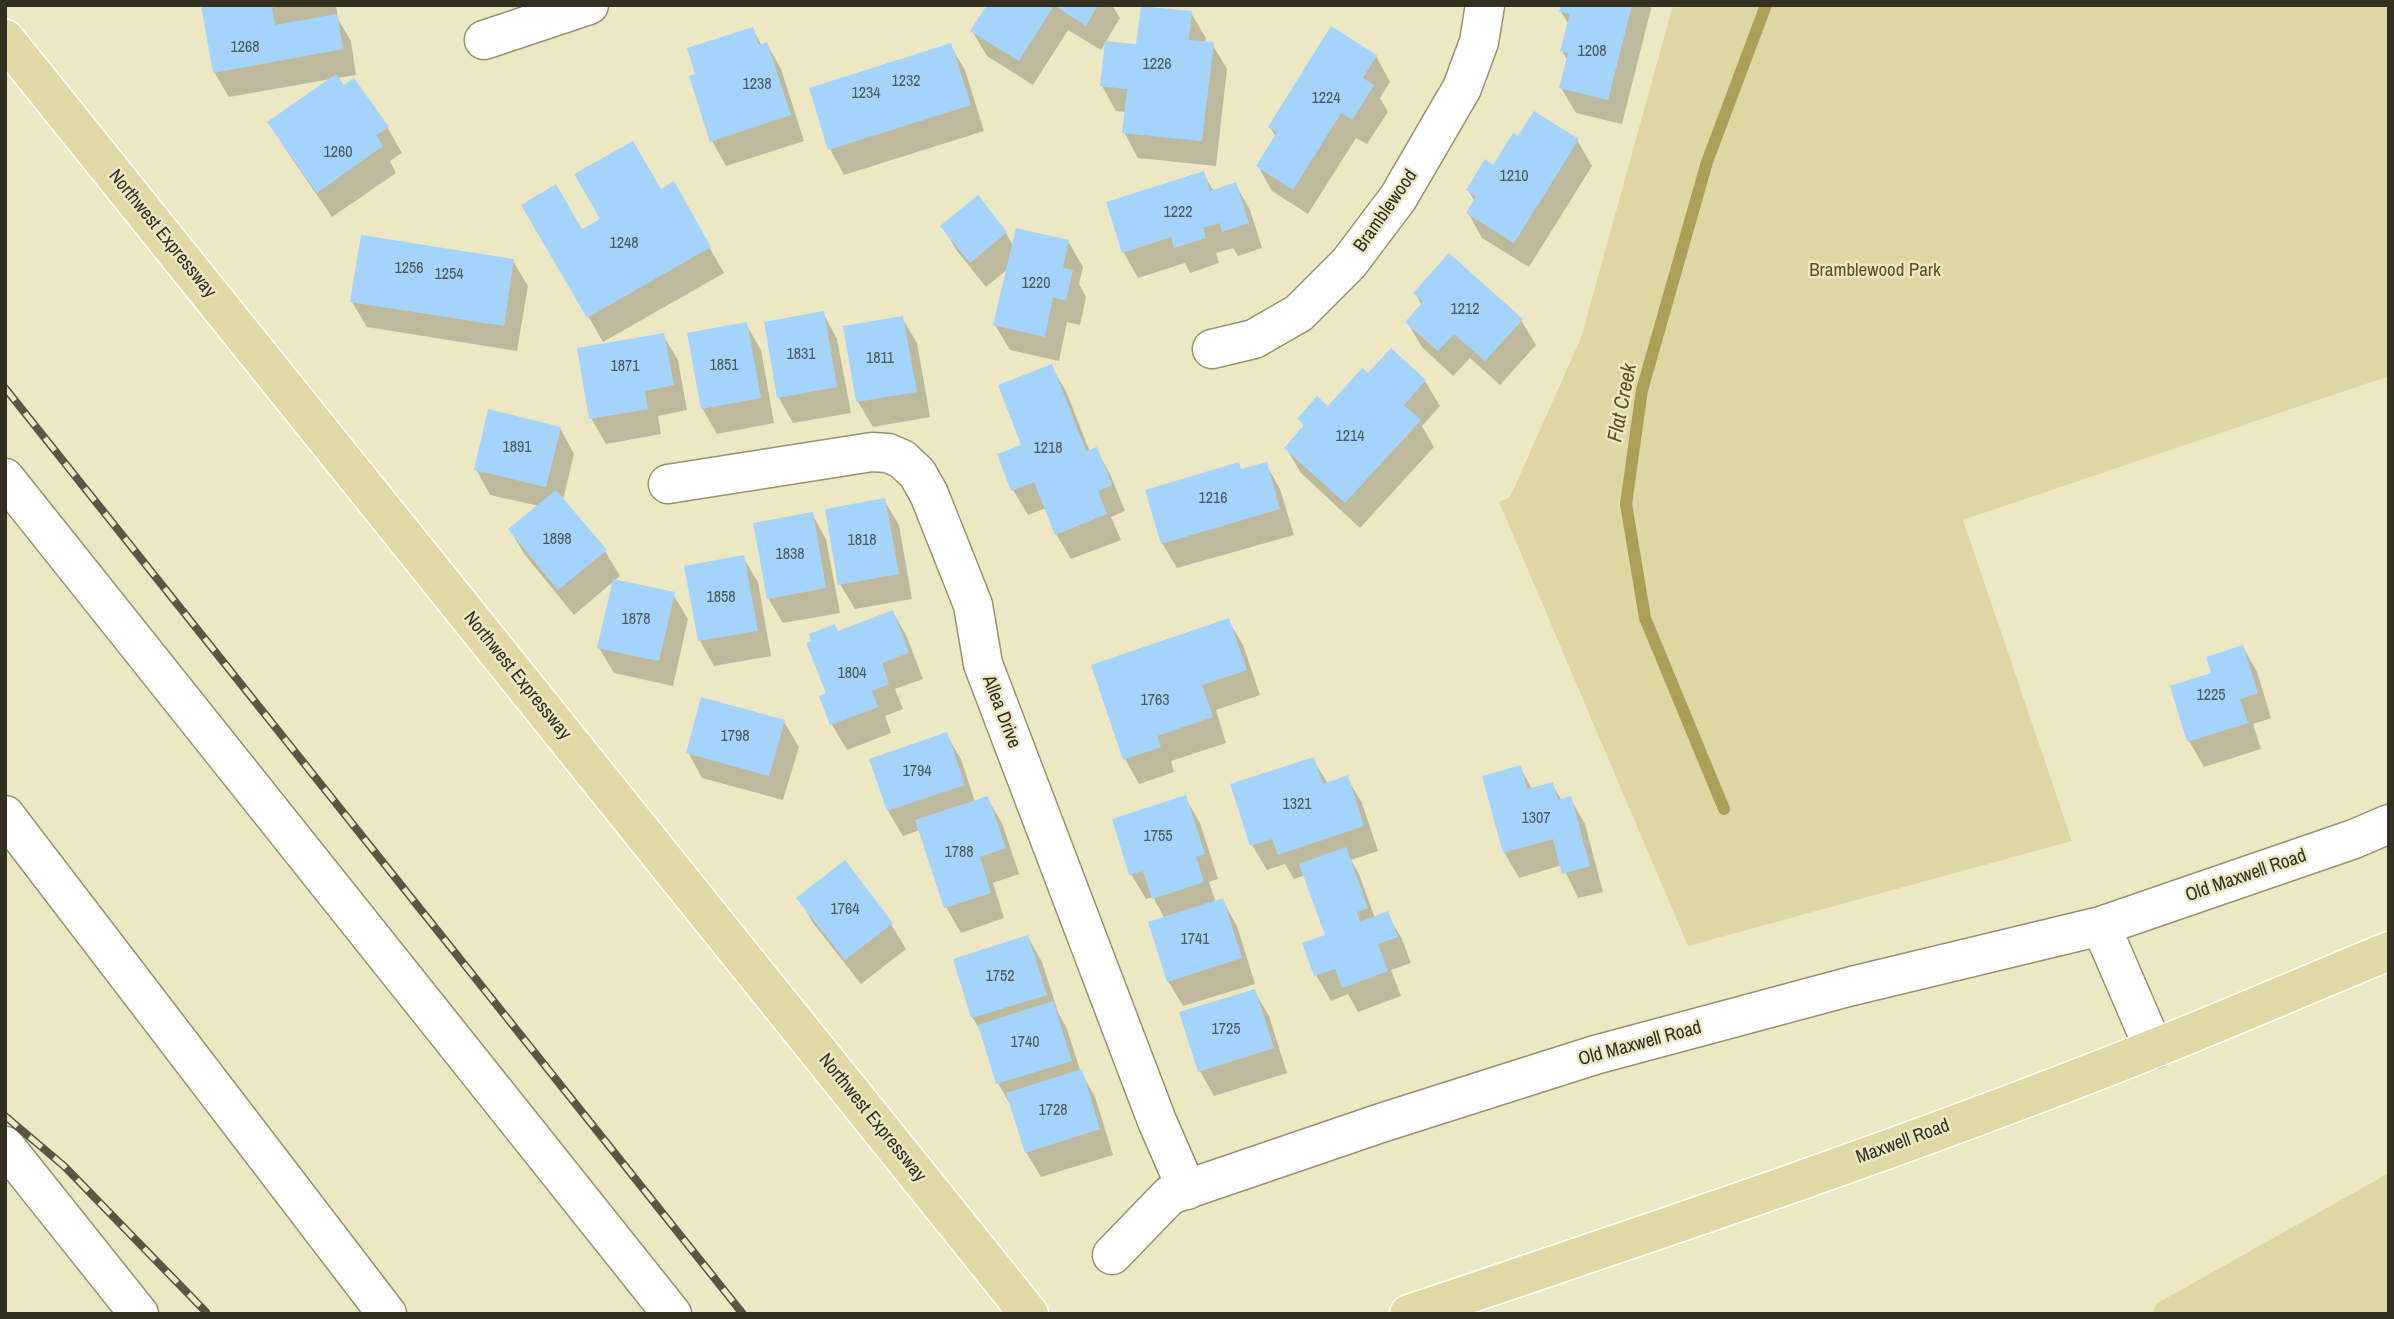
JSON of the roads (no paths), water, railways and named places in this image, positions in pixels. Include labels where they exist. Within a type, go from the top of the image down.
[{"type":"main road","name":"Northwest Expressway","points":[[5,39],[1029,1314]]},
{"type":"main road","name":"Maxwell Road","points":[[1409,1314],[1671,1226],[1974,1117],[2154,1049],[2389,951]]},
{"type":"street","points":[[484,40],[589,5]]},
{"type":"street","name":"Bramblewood","points":[[1212,349],[1254,340],[1299,313],[1349,263],[1398,198],[1462,88],[1479,43],[1485,5]]},
{"type":"street","name":"Allea Drive","points":[[668,484],[872,452],[888,453],[902,459],[917,473],[929,494],[973,605],[983,664],[1152,1108],[1187,1190]]},
{"type":"street","points":[[5,478],[672,1314]]},
{"type":"street","points":[[5,814],[387,1314]]},
{"type":"street","name":"Old Maxwell Road","points":[[1112,1255],[1166,1198],[1381,1123],[1595,1055],[1852,986],[2101,926],[2354,839],[2389,824]]},
{"type":"street","points":[[2101,926],[2154,1049]]},
{"type":"street","points":[[5,1146],[139,1314]]},
{"type":"waterway","name":"Flat Creek","points":[[1724,809],[1645,618],[1626,504],[1642,390],[1707,162],[1766,5]]},
{"type":"railway","points":[[5,388],[743,1314]]},
{"type":"railway","points":[[5,1116],[64,1166],[206,1312]]},
{"type":"park label","name":"Bramblewood Park","points":[[1875,271]]}]
